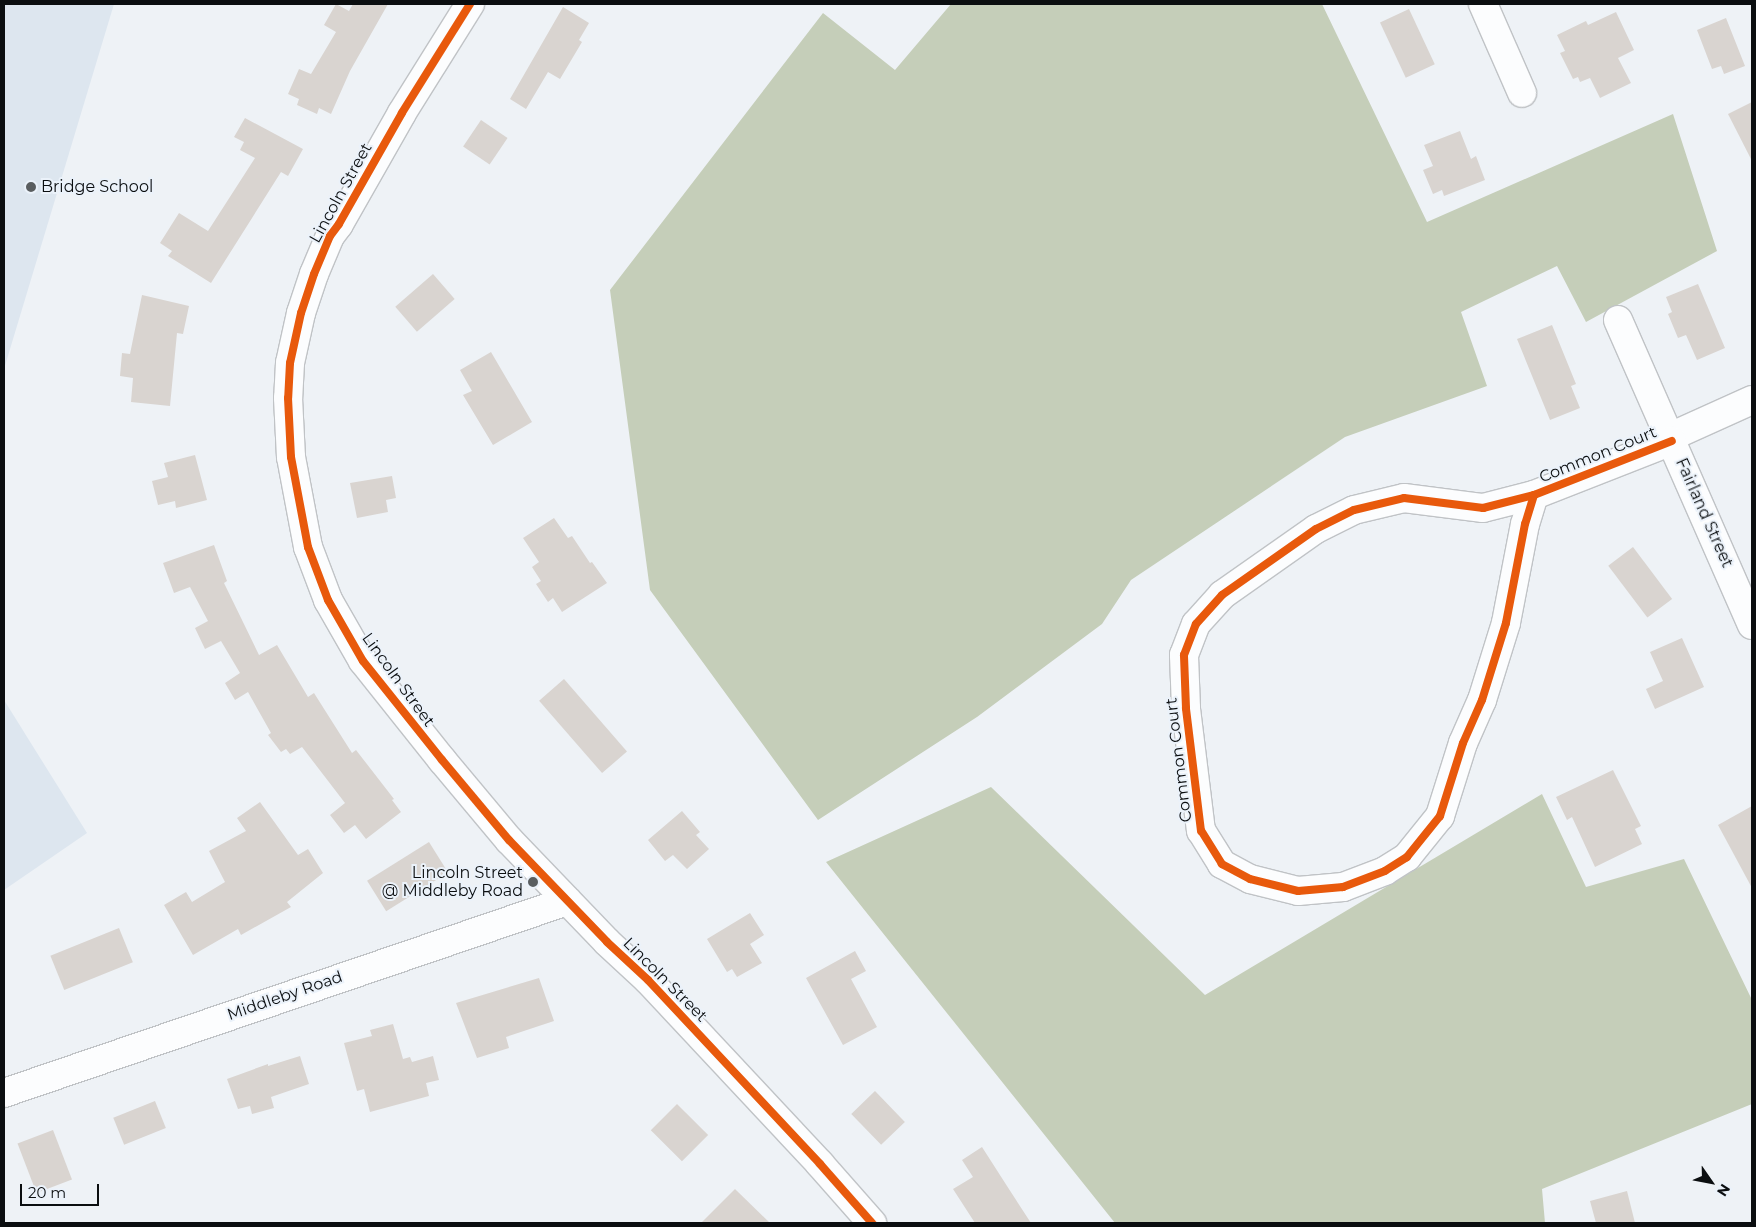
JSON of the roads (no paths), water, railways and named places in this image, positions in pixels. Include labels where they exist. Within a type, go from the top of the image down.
[{"type":"street","name":"Lincoln Street","points":[[470,4],[330,236],[314,274],[301,314],[290,363],[288,398],[291,457],[308,547],[328,600],[363,660],[387,693],[509,840],[567,901],[648,980],[820,1164],[872,1223]]},
{"type":"street","points":[[1483,4],[1522,93]]},
{"type":"street","name":"Fairland Street","points":[[1618,320],[1752,625]]},
{"type":"street","name":"Common Court","points":[[1534,495],[1525,524],[1506,623],[1482,700],[1463,743],[1440,816],[1408,857],[1385,871],[1343,887],[1298,891],[1250,879],[1222,864],[1202,831],[1186,708],[1184,655],[1196,624],[1222,595],[1316,529],[1354,510],[1404,498],[1483,508],[1534,495],[1671,439],[1752,400]]},
{"type":"street","name":"Middleby Road","points":[[4,1093],[567,901]]},
{"type":"place","name":"Bridge School","points":[[31,187]]},
{"type":"place","name":"Lincoln Street @ Middleby Road","points":[[533,882]]}]
